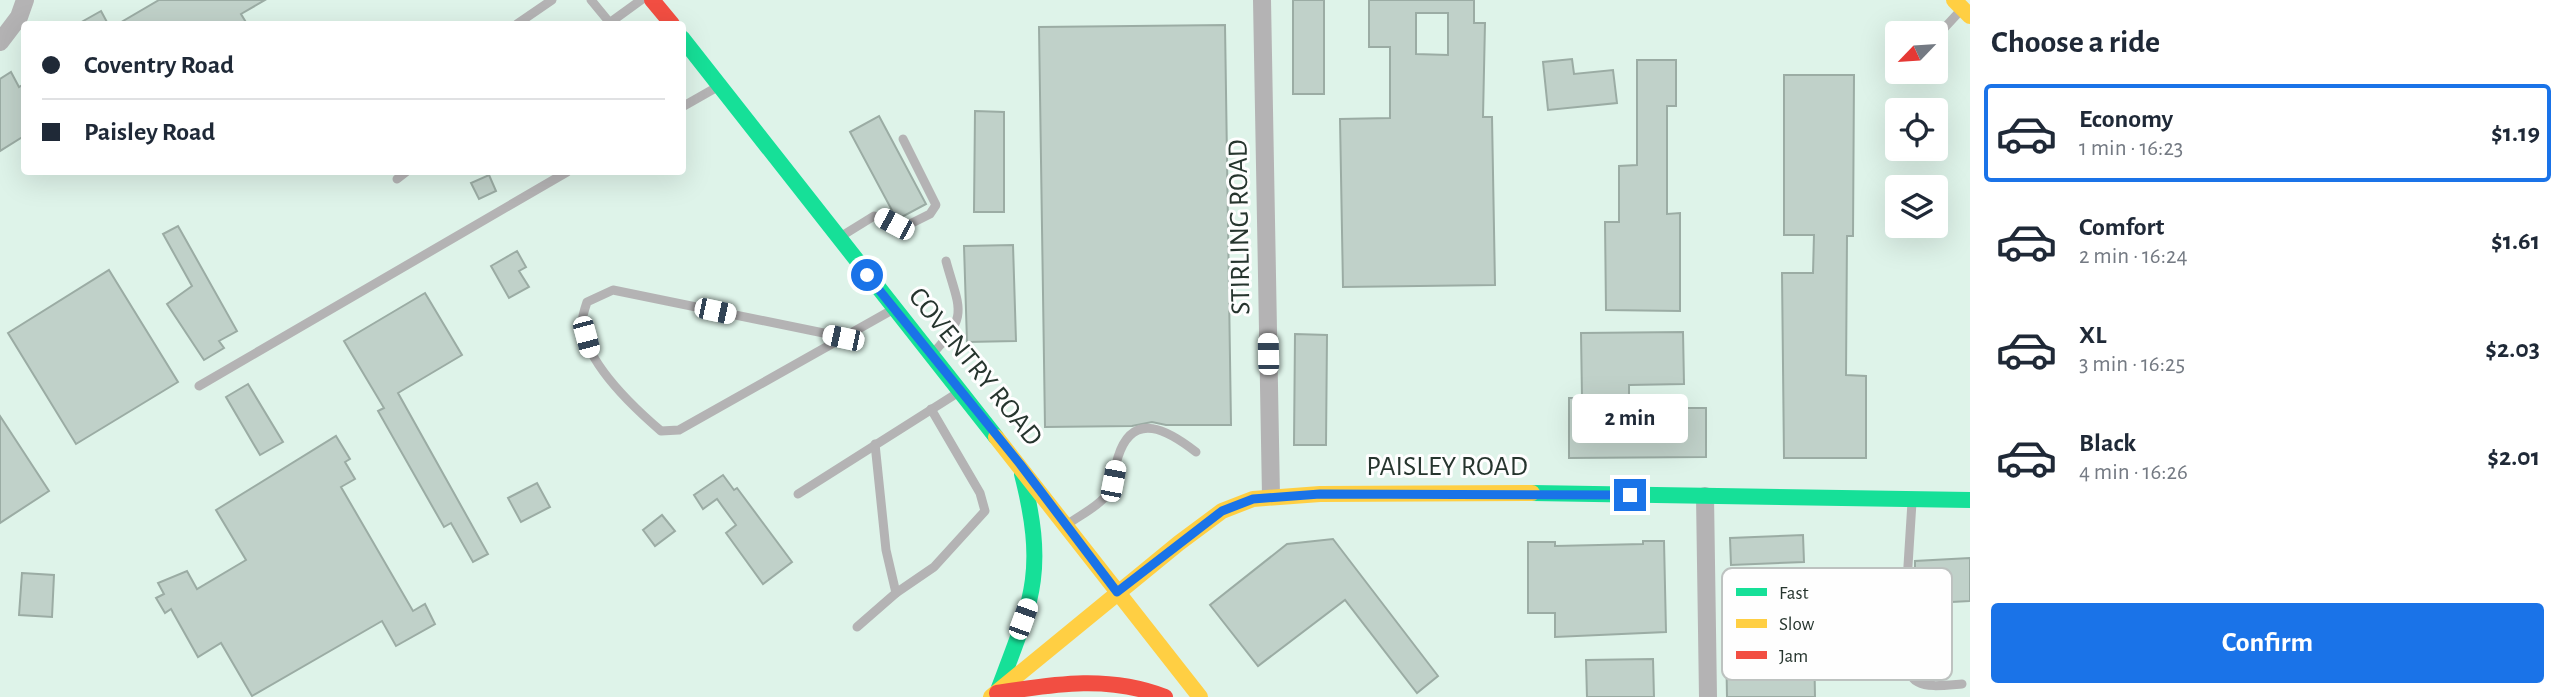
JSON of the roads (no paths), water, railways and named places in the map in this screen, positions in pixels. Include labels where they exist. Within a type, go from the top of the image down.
[{"type":"main road","points":[[652,0],[670,21]]},
{"type":"main road","name":"COVENTRY ROAD","points":[[686,42],[894,309],[1020,464],[1200,697]]},
{"type":"main road","points":[[1020,464],[1034,522],[1037,560],[1028,605],[994,695],[1087,680],[1139,686],[1165,697]]},
{"type":"main road","name":"PAISLEY ROAD","points":[[994,695],[1117,592],[1222,511],[1253,499],[1272,496],[1505,493],[1970,500]]},
{"type":"street","points":[[0,42],[19,17],[25,0]]},
{"type":"street","name":"STIRLING ROAD","points":[[1262,0],[1272,496]]},
{"type":"street","points":[[1705,496],[1708,697]]},
{"type":"lane","points":[[521,21],[552,0]]},
{"type":"lane","points":[[591,0],[607,21]]},
{"type":"lane","points":[[613,21],[642,0]]},
{"type":"lane","points":[[1948,24],[1962,8]]},
{"type":"lane","points":[[686,105],[721,85]]},
{"type":"lane","points":[[839,238],[866,218],[881,217],[904,227],[930,214],[936,205],[903,139]]},
{"type":"lane","points":[[397,179],[403,175]]},
{"type":"lane","points":[[199,386],[562,175]]},
{"type":"lane","points":[[931,355],[954,332],[960,311],[946,261]]},
{"type":"lane","points":[[843,338],[612,290],[587,302],[582,322],[590,352],[633,408],[661,431],[680,430],[843,338],[894,309]]},
{"type":"lane","points":[[797,494],[960,391]]},
{"type":"lane","points":[[857,626],[896,593],[934,567],[985,511],[980,492],[931,409]]},
{"type":"lane","points":[[1066,525],[1104,498],[1113,481],[1118,455],[1134,432],[1149,428],[1159,429],[1176,436],[1196,452]]},
{"type":"lane","points":[[875,444],[886,550],[896,593]]},
{"type":"lane","points":[[1909,568],[1912,500]]},
{"type":"lane","points":[[1914,680],[1926,687],[1962,684]]}]
